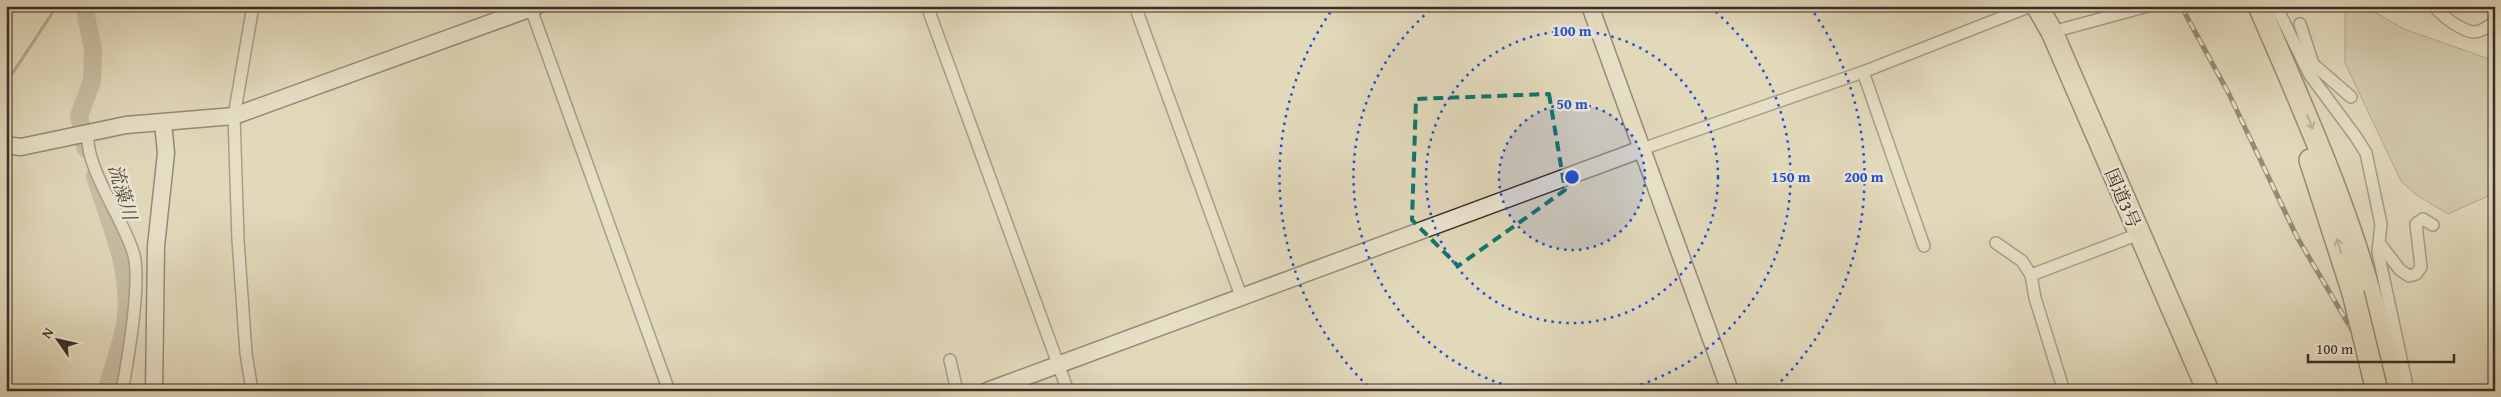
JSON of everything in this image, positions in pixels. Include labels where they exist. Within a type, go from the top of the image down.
[{"type":"highway","name":"国道3号","points":[[2037,6],[2052,32],[2208,391]]},
{"type":"highway","points":[[2260,10],[2315,173],[2361,290],[2394,391]]},
{"type":"highway","points":[[2361,290],[2378,391]]},
{"type":"street","points":[[252,391],[246,353],[238,240],[234,116],[253,6]]},
{"type":"street","points":[[927,6],[1068,391]]},
{"type":"street","points":[[1135,6],[1241,296]]},
{"type":"street","points":[[1590,6],[1730,391]]},
{"type":"street","points":[[987,391],[1642,149],[1863,72],[2030,6]]},
{"type":"street","points":[[2052,32],[2148,6]]},
{"type":"street","points":[[2434,6],[2439,13],[2467,31],[2484,30],[2495,22]]},
{"type":"street","points":[[6,145],[21,147],[126,125],[234,116],[533,7],[668,391]]},
{"type":"street","points":[[2260,10],[2309,63],[2351,97]]},
{"type":"street","points":[[2300,24],[2310,75],[2366,153],[2380,211],[2380,244],[2378,252],[2408,391]]},
{"type":"street","points":[[1863,72],[1924,246]]},
{"type":"street","points":[[154,391],[156,246],[166,154],[163,123]]},
{"type":"street","points":[[88,132],[87,143],[128,239],[137,274],[122,391]]},
{"type":"street","points":[[2380,244],[2400,270],[2409,276],[2416,274],[2421,267],[2416,224],[2423,219],[2433,225]]},
{"type":"street","points":[[2031,275],[2139,234]]},
{"type":"street","points":[[1996,243],[2022,261],[2031,275],[2035,298],[2064,391]]},
{"type":"street","points":[[950,360],[957,391]]},
{"type":"highlighted area","points":[[1549,94],[1565,190],[1458,266],[1412,220],[1416,99]]},
{"type":"shaded area","points":[[2345,6],[2364,6],[2404,29],[2495,61],[2495,193],[2448,214],[2415,194],[2401,181],[2345,63]]},
{"type":"waterway","points":[[6,83],[57,6]]},
{"type":"waterway","points":[[73,6],[86,16]]},
{"type":"waterway","name":"流藻川","points":[[86,149],[79,116],[92,81],[93,50],[86,16],[87,6]]},
{"type":"waterway","name":"流藻川","points":[[95,176],[118,245],[127,298],[123,335],[106,391]]},
{"type":"railway","points":[[2181,6],[2229,94],[2297,237],[2388,391]]}]
